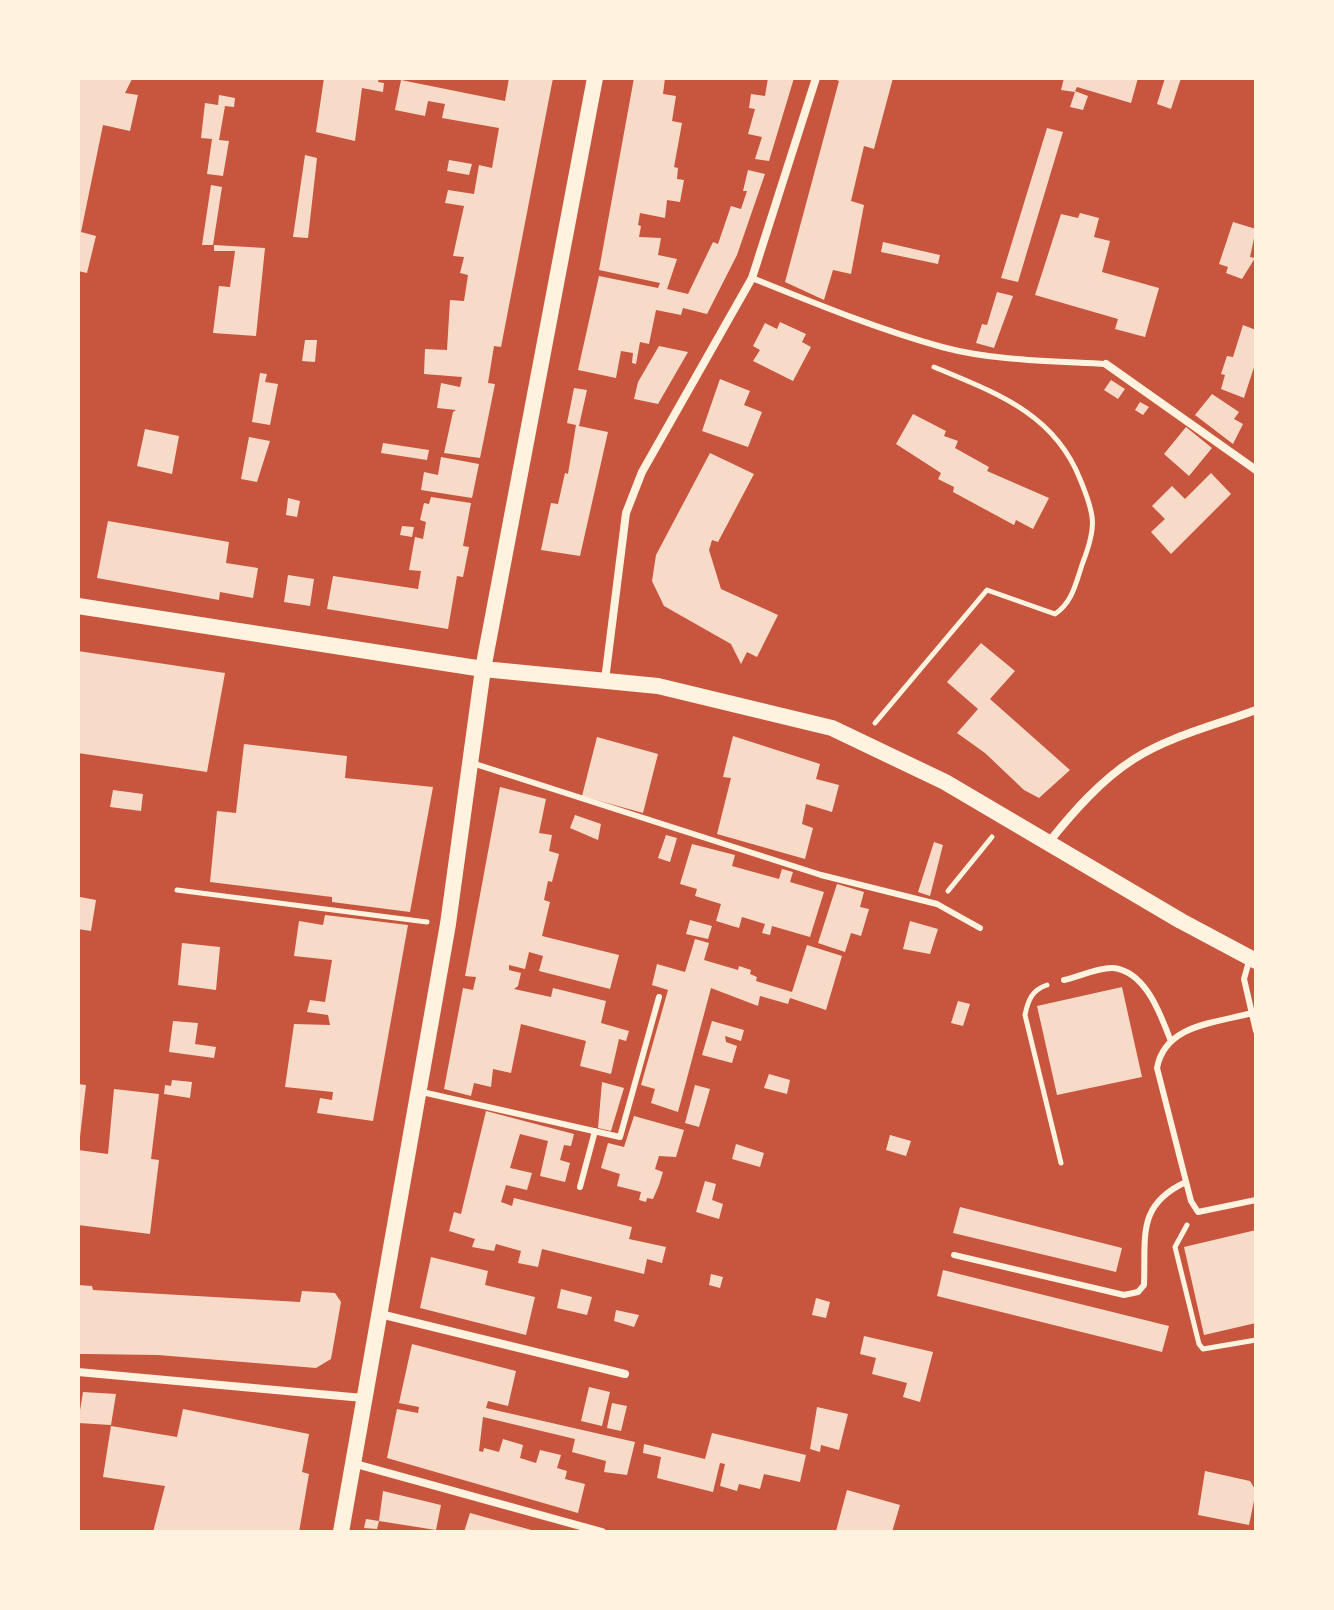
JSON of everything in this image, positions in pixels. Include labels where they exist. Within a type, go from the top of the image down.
[{"type":"main road","points":[[341,1532],[448,924],[483,669],[595,78]]},
{"type":"main road","points":[[78,606],[483,669],[605,680],[692,692],[832,728],[945,782],[1047,844],[1253,959]]},
{"type":"street","points":[[605,680],[626,513],[642,472],[752,278],[816,78]]},
{"type":"street","points":[[1106,364],[1256,470]]},
{"type":"street","points":[[1047,844],[1107,780],[1134,759],[1168,742],[1256,710]]},
{"type":"street","points":[[379,1314],[625,1374]]},
{"type":"street","points":[[78,1372],[363,1398]]},
{"type":"street","points":[[352,1463],[602,1532]]},
{"type":"lane","points":[[752,278],[860,321],[944,348],[1029,360],[1106,364]]},
{"type":"lane","points":[[469,762],[821,875],[937,904],[980,928]]},
{"type":"lane","points":[[1253,959],[1244,979],[1256,1031]]},
{"type":"lane","points":[[1064,980],[1112,968],[1130,974],[1148,992],[1170,1039]]},
{"type":"lane","points":[[418,1091],[620,1137],[659,997]]},
{"type":"lane","points":[[1252,1013],[1188,1030],[1170,1039],[1160,1053],[1157,1068],[1186,1182],[1198,1212],[1256,1200]]},
{"type":"lane","points":[[580,1187],[595,1131]]},
{"type":"lane","points":[[954,1255],[1124,1295],[1138,1292],[1144,1285],[1146,1226],[1152,1205],[1164,1192],[1186,1182]]},
{"type":"path","points":[[859,742],[987,590],[1055,614],[1067,606],[1094,533],[1091,506],[1070,454],[1052,431],[1015,403],[922,362]]},
{"type":"path","points":[[937,904],[1007,819]]},
{"type":"path","points":[[177,890],[448,924]]},
{"type":"path","points":[[1061,1163],[1025,1015],[1028,1000],[1038,988],[1064,980]]},
{"type":"path","points":[[1198,1212],[1180,1233],[1175,1247],[1199,1344],[1203,1349],[1256,1340]]},
{"type":"building","points":[[79,78],[132,79],[125,93],[138,95],[130,131],[103,125],[81,232],[96,236],[87,273],[78,271]]},
{"type":"building","points":[[324,78],[379,78],[378,82],[384,83],[383,92],[362,88],[355,141],[316,132]]},
{"type":"building","points":[[509,78],[553,78],[501,347],[494,346],[488,383],[495,384],[480,458],[444,453],[456,410],[437,408],[441,383],[460,387],[462,377],[424,374],[425,349],[447,350],[450,300],[464,301],[468,275],[460,273],[464,257],[453,256],[464,206],[445,203],[448,190],[474,194],[479,165],[492,168],[499,128],[442,118],[445,104],[428,101],[425,116],[395,110],[401,80],[505,101]]},
{"type":"building","points":[[634,78],[665,78],[663,94],[676,96],[672,121],[682,123],[674,167],[678,168],[677,179],[684,180],[680,202],[667,200],[665,218],[640,213],[638,225],[641,226],[639,237],[661,238],[658,255],[677,259],[667,289],[688,294],[713,242],[718,244],[731,206],[741,209],[747,191],[743,191],[748,170],[765,174],[737,255],[707,314],[683,308],[681,315],[656,310],[649,344],[640,342],[636,364],[632,363],[633,353],[621,351],[616,378],[578,370],[599,276],[658,288],[660,283],[599,270]]},
{"type":"building","points":[[768,78],[794,78],[769,161],[755,159],[762,137],[748,134],[755,109],[749,108],[751,94],[765,96]]},
{"type":"building","points":[[832,78],[893,78],[874,149],[864,146],[851,201],[864,205],[851,274],[833,270],[824,300],[785,282],[839,81]]},
{"type":"building","points":[[1064,78],[1138,78],[1131,103],[1077,87],[1075,91],[1088,96],[1083,110],[1070,107],[1075,92],[1061,90]]},
{"type":"building","points":[[1165,78],[1181,78],[1171,109],[1157,104]]},
{"type":"building","points":[[219,95],[235,98],[234,107],[225,106],[219,140],[229,141],[223,176],[207,174],[212,139],[201,138],[205,103],[218,105]]},
{"type":"building","points":[[1047,128],[1063,132],[1018,282],[1001,278]]},
{"type":"building","points":[[305,155],[317,158],[308,238],[293,237]]},
{"type":"building","points":[[449,160],[472,164],[469,175],[447,171]]},
{"type":"building","points":[[211,185],[222,187],[213,245],[202,245]]},
{"type":"building","points":[[1080,213],[1099,218],[1094,237],[1110,241],[1102,272],[1159,288],[1145,337],[1115,329],[1118,319],[1035,295],[1061,214],[1078,218]]},
{"type":"building","points":[[1233,222],[1256,229],[1250,257],[1255,258],[1242,279],[1226,273],[1228,267],[1219,264]]},
{"type":"building","points":[[883,242],[940,255],[938,264],[881,252]]},
{"type":"building","points":[[214,245],[265,248],[256,336],[213,333],[219,286],[230,287],[235,251],[214,251]]},
{"type":"building","points":[[997,292],[1013,296],[994,348],[976,343],[982,324],[987,325]]},
{"type":"building","points":[[780,322],[806,334],[802,342],[811,347],[793,381],[753,361],[760,350],[753,346],[765,323],[777,329]]},
{"type":"building","points":[[1243,325],[1256,330],[1256,361],[1244,398],[1221,389],[1225,375],[1221,374],[1227,356],[1233,357]]},
{"type":"building","points":[[305,340],[317,340],[315,362],[302,361]]},
{"type":"building","points":[[659,346],[688,352],[658,404],[634,399],[638,382]]},
{"type":"building","points":[[260,373],[267,374],[265,382],[278,384],[270,425],[252,422]]},
{"type":"building","points":[[720,379],[750,391],[744,405],[762,412],[748,447],[702,431]]},
{"type":"building","points":[[1111,380],[1125,389],[1118,399],[1104,390]]},
{"type":"building","points":[[574,388],[587,390],[579,426],[608,432],[580,556],[541,550],[551,503],[558,504],[565,473],[568,474],[576,425],[567,423]]},
{"type":"building","points":[[1212,394],[1239,412],[1234,419],[1243,424],[1233,444],[1195,415]]},
{"type":"building","points":[[1140,402],[1149,407],[1143,415],[1135,410]]},
{"type":"building","points":[[913,414],[946,431],[944,436],[958,441],[955,448],[989,467],[987,471],[1049,498],[1033,529],[1016,520],[1014,525],[953,492],[954,487],[938,479],[941,473],[896,444]]},
{"type":"building","points":[[1186,427],[1212,448],[1189,476],[1164,454]]},
{"type":"building","points":[[145,429],[179,436],[172,474],[137,466]]},
{"type":"building","points":[[249,437],[270,441],[257,482],[241,479]]},
{"type":"building","points":[[383,443],[429,450],[427,460],[381,453]]},
{"type":"building","points":[[710,453],[754,474],[718,542],[712,540],[709,550],[721,589],[778,615],[757,657],[747,652],[741,664],[731,644],[664,606],[652,581],[656,555]]},
{"type":"building","points":[[441,457],[479,464],[472,498],[421,490],[424,472],[438,475]]},
{"type":"building","points":[[1211,473],[1231,494],[1171,554],[1151,532],[1165,519],[1152,506],[1172,486],[1185,499]]},
{"type":"building","points":[[431,497],[471,503],[463,546],[469,547],[463,577],[457,576],[448,629],[327,609],[333,576],[418,589],[421,571],[409,570],[415,537],[423,539],[426,522],[420,520],[424,503],[429,504]]},
{"type":"building","points":[[288,498],[300,501],[297,517],[286,515]]},
{"type":"building","points":[[108,521],[229,542],[226,563],[258,568],[253,598],[220,592],[219,600],[97,578]]},
{"type":"building","points":[[402,526],[414,527],[412,537],[400,535]]},
{"type":"building","points":[[288,575],[314,579],[310,606],[284,602]]},
{"type":"building","points":[[981,643],[1015,671],[990,699],[1070,770],[1039,798],[1024,790],[985,753],[957,733],[978,709],[947,682]]},
{"type":"building","points":[[78,651],[225,673],[207,772],[78,753]]},
{"type":"building","points":[[733,736],[820,764],[816,779],[839,785],[832,812],[806,804],[802,824],[813,828],[805,859],[717,834],[731,778],[723,777]]},
{"type":"building","points":[[597,737],[658,754],[643,813],[582,796]]},
{"type":"building","points":[[244,744],[347,756],[345,778],[433,787],[410,912],[332,902],[332,897],[210,882],[217,811],[236,813]]},
{"type":"building","points":[[500,787],[546,799],[539,833],[552,835],[549,851],[559,854],[544,900],[550,902],[542,936],[619,955],[610,989],[539,971],[543,956],[529,952],[525,969],[509,965],[509,970],[521,973],[518,986],[514,989],[551,997],[553,988],[606,1001],[601,1023],[629,1031],[626,1041],[619,1039],[611,1074],[580,1066],[586,1041],[521,1024],[511,1073],[493,1069],[491,1087],[474,1083],[471,1096],[444,1089],[463,988],[473,990],[476,977],[465,976]]},
{"type":"building","points":[[113,790],[143,794],[141,811],[110,807]]},
{"type":"building","points":[[575,815],[601,824],[598,840],[570,828]]},
{"type":"building","points":[[666,835],[677,838],[670,862],[658,858]]},
{"type":"building","points":[[934,842],[943,845],[930,896],[918,892]]},
{"type":"building","points":[[692,844],[735,855],[732,866],[779,879],[782,869],[793,872],[790,882],[824,892],[810,937],[772,926],[770,935],[762,933],[765,924],[742,917],[739,928],[716,921],[721,904],[695,896],[697,889],[680,884]]},
{"type":"building","points":[[837,884],[864,892],[860,907],[869,909],[861,936],[851,933],[845,952],[818,943]]},
{"type":"building","points":[[80,897],[96,900],[91,931],[78,929]]},
{"type":"building","points":[[325,915],[408,925],[373,1121],[317,1113],[320,1098],[332,1100],[333,1092],[285,1087],[294,1024],[330,1025],[328,1015],[307,1012],[310,1000],[325,1002],[332,960],[294,956],[299,921],[323,925]]},
{"type":"building","points":[[690,920],[712,926],[708,939],[686,934]]},
{"type":"building","points":[[910,921],[938,929],[930,954],[903,949]]},
{"type":"building","points":[[695,939],[709,943],[704,960],[738,970],[739,966],[751,970],[750,974],[757,977],[756,981],[792,992],[807,945],[842,956],[826,1010],[790,998],[788,1004],[760,996],[758,1006],[711,988],[678,1112],[651,1103],[655,1089],[641,1085],[668,990],[652,985],[657,964],[685,972]]},
{"type":"building","points":[[182,943],[220,947],[216,990],[178,985]]},
{"type":"building","points":[[1122,987],[1142,1077],[1057,1095],[1037,1006]]},
{"type":"building","points":[[958,1001],[970,1004],[963,1026],[951,1023]]},
{"type":"building","points":[[173,1021],[198,1023],[195,1044],[216,1047],[214,1058],[169,1052]]},
{"type":"building","points":[[712,1021],[744,1030],[741,1041],[725,1036],[726,1042],[737,1046],[732,1063],[702,1055]]},
{"type":"building","points":[[769,1074],[790,1080],[787,1094],[764,1088]]},
{"type":"building","points":[[172,1080],[192,1082],[190,1098],[164,1094],[165,1085],[171,1086]]},
{"type":"building","points":[[602,1082],[624,1088],[611,1131],[598,1128]]},
{"type":"building","points":[[78,1084],[86,1085],[80,1137],[78,1137]]},
{"type":"building","points":[[695,1085],[710,1089],[699,1127],[685,1123]]},
{"type":"building","points":[[114,1089],[159,1094],[151,1159],[159,1160],[150,1234],[78,1225],[78,1150],[108,1154]]},
{"type":"building","points":[[486,1111],[574,1134],[571,1146],[564,1145],[560,1160],[570,1163],[565,1182],[540,1176],[548,1141],[520,1134],[510,1168],[532,1173],[527,1190],[506,1185],[501,1202],[512,1206],[514,1198],[632,1227],[629,1239],[666,1247],[662,1263],[647,1259],[644,1274],[542,1249],[538,1267],[518,1263],[521,1251],[496,1244],[494,1251],[472,1247],[475,1239],[449,1231],[454,1212],[461,1214]]},
{"type":"building","points":[[634,1116],[684,1130],[676,1157],[659,1156],[655,1169],[663,1172],[653,1199],[647,1198],[646,1202],[639,1200],[641,1192],[617,1186],[620,1174],[601,1168],[608,1143],[624,1147]]},
{"type":"building","points":[[890,1135],[911,1141],[906,1156],[886,1150]]},
{"type":"building","points":[[736,1144],[764,1153],[760,1167],[732,1159]]},
{"type":"building","points":[[705,1181],[716,1184],[712,1200],[723,1204],[719,1219],[696,1212]]},
{"type":"building","points":[[960,1207],[1122,1248],[1116,1272],[953,1233]]},
{"type":"building","points":[[1256,1230],[1256,1323],[1204,1335],[1184,1247]]},
{"type":"building","points":[[431,1257],[488,1271],[485,1285],[535,1297],[526,1335],[420,1308]]},
{"type":"building","points":[[943,1270],[1169,1326],[1162,1352],[937,1296]]},
{"type":"building","points":[[711,1274],[723,1277],[720,1288],[709,1285]]},
{"type":"building","points":[[78,1285],[92,1286],[93,1290],[300,1302],[302,1291],[335,1293],[341,1302],[331,1359],[316,1368],[158,1355],[78,1354]]},
{"type":"building","points":[[561,1289],[592,1297],[587,1315],[557,1308]]},
{"type":"building","points":[[816,1298],[830,1302],[826,1318],[812,1315]]},
{"type":"building","points":[[616,1310],[639,1315],[634,1327],[614,1321]]},
{"type":"building","points":[[864,1336],[933,1352],[920,1402],[903,1397],[907,1383],[872,1374],[876,1358],[860,1354]]},
{"type":"building","points":[[412,1344],[516,1371],[508,1406],[488,1401],[486,1408],[635,1442],[627,1475],[604,1472],[606,1461],[572,1452],[575,1439],[483,1417],[479,1451],[483,1452],[484,1448],[499,1452],[503,1439],[523,1445],[520,1458],[536,1463],[540,1450],[561,1455],[557,1468],[567,1471],[565,1479],[585,1484],[578,1513],[387,1458],[397,1409],[418,1413],[419,1407],[399,1403]]},
{"type":"building","points":[[589,1387],[610,1392],[602,1426],[581,1421]]},
{"type":"building","points":[[83,1392],[116,1394],[111,1425],[78,1423]]},
{"type":"building","points":[[612,1403],[627,1406],[621,1431],[607,1428]]},
{"type":"building","points":[[817,1407],[848,1414],[839,1450],[821,1445],[820,1452],[810,1449]]},
{"type":"building","points":[[183,1409],[309,1434],[302,1472],[309,1474],[299,1532],[153,1532],[165,1486],[103,1477],[111,1426],[177,1437]]},
{"type":"building","points":[[712,1433],[806,1455],[800,1482],[764,1474],[760,1489],[739,1484],[737,1491],[720,1486],[725,1464],[720,1463],[713,1492],[657,1478],[661,1457],[643,1453],[644,1444],[705,1459]]},
{"type":"building","points":[[1205,1471],[1250,1481],[1256,1491],[1249,1525],[1198,1515]]},
{"type":"building","points":[[847,1490],[900,1505],[892,1532],[836,1531]]},
{"type":"building","points":[[383,1491],[441,1505],[436,1530],[379,1521]]},
{"type":"building","points":[[470,1513],[535,1531],[535,1532],[464,1532]]},
{"type":"building","points":[[366,1519],[379,1521],[377,1529],[364,1528]]}]
